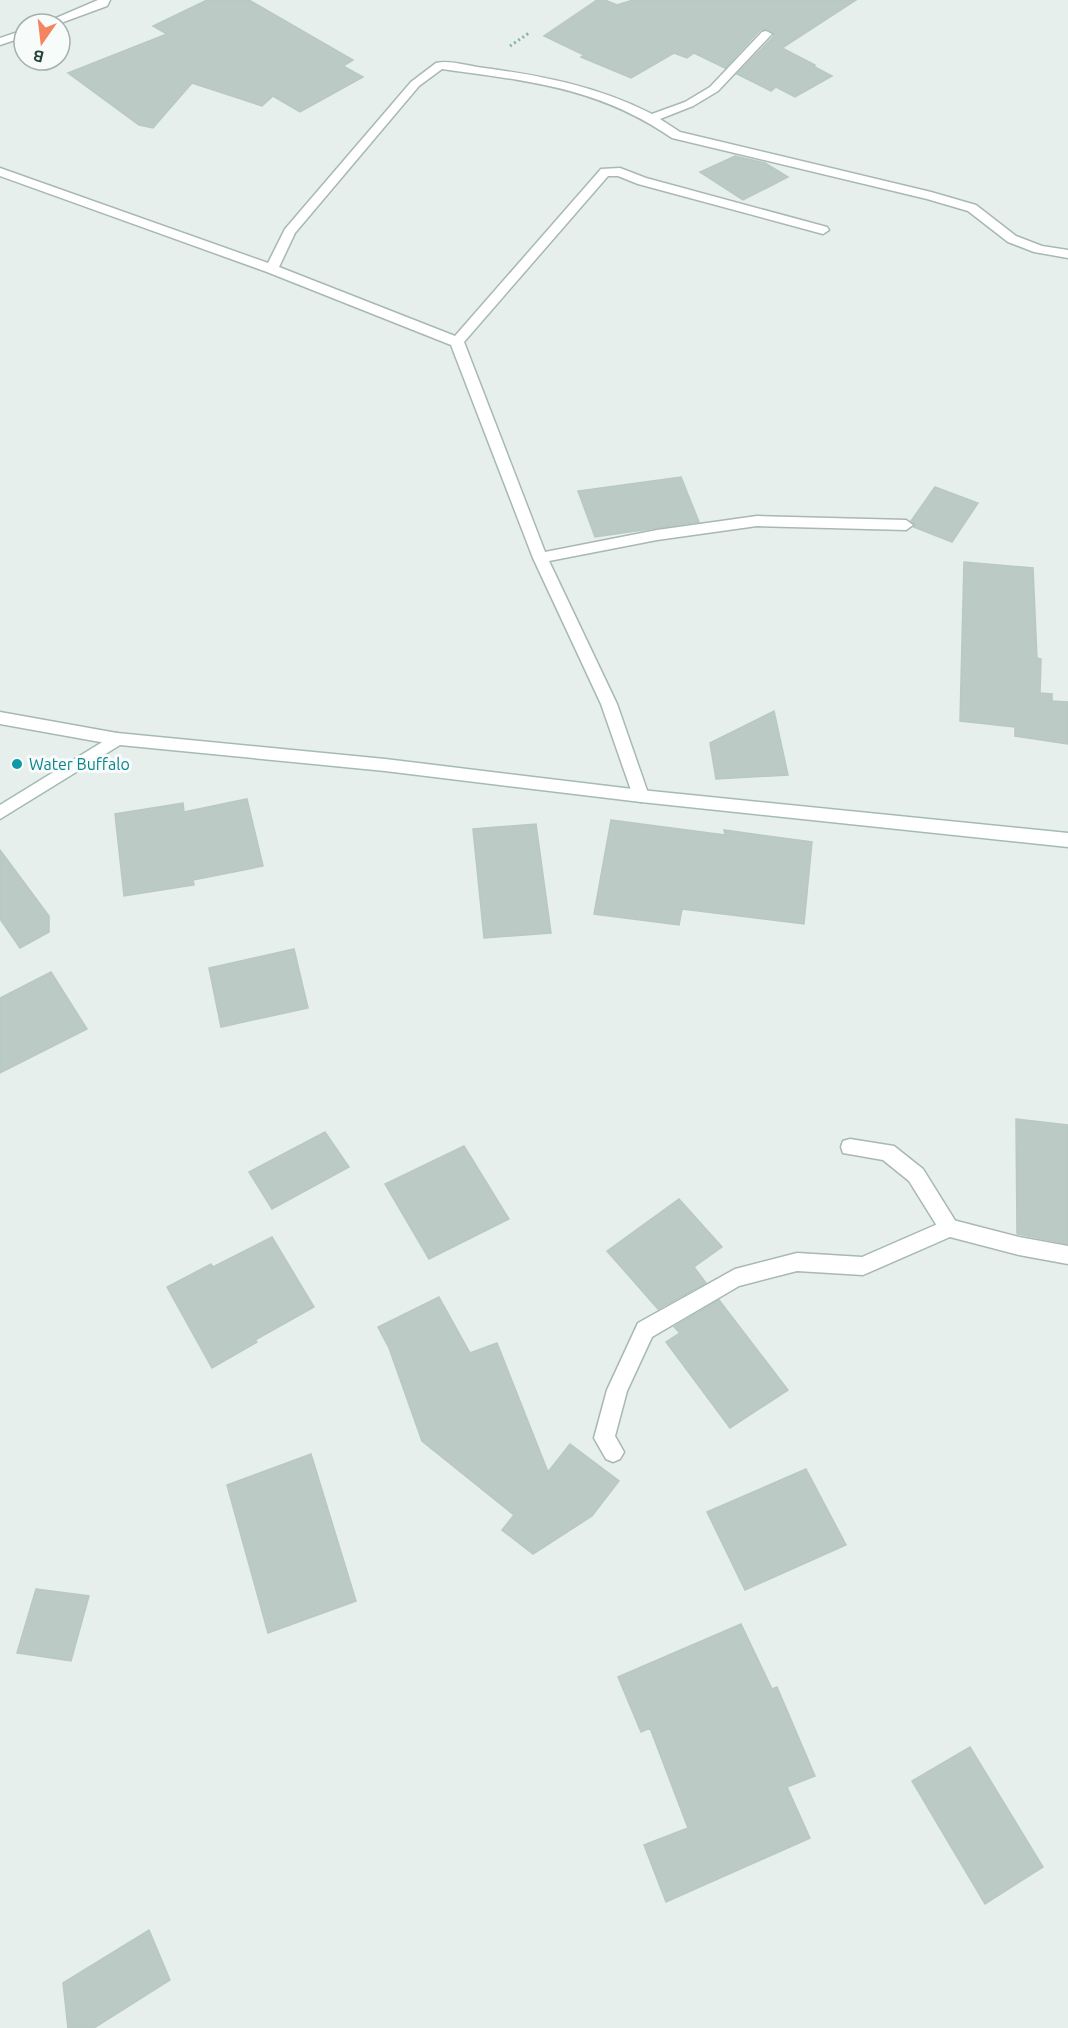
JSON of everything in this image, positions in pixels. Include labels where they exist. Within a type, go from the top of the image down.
[{"type":"street","points":[[72,15],[103,4],[104,0]]},
{"type":"street","points":[[654,117],[689,104],[714,89],[766,34]]},
{"type":"street","points":[[272,269],[290,232],[415,84],[440,65],[563,84],[618,100],[654,117],[676,135],[972,208],[1012,238],[1040,249],[1068,254]]},
{"type":"street","points":[[0,172],[272,269],[457,342],[540,558],[609,704],[641,796]]},
{"type":"street","points":[[457,342],[606,172],[620,172],[642,181],[823,230]]},
{"type":"street","points":[[540,558],[657,535],[757,520],[906,525]]},
{"type":"street","points":[[0,718],[117,740],[385,765],[641,796],[1068,840]]},
{"type":"street","points":[[0,813],[117,740]]},
{"type":"street","points":[[850,1147],[887,1152],[916,1175],[949,1228]]},
{"type":"street","points":[[613,1452],[604,1438],[617,1390],[645,1330],[735,1278],[798,1262],[863,1266],[949,1228],[1018,1246],[1068,1255]]},
{"type":"building","points":[[207,0],[249,0],[353,60],[343,66],[363,77],[300,112],[273,96],[262,106],[192,83],[153,128],[139,125],[68,73],[167,34],[153,26]]},
{"type":"building","points":[[597,0],[605,0],[617,5],[633,0],[856,0],[782,48],[832,76],[795,97],[776,87],[771,91],[737,74],[774,36],[773,32],[767,29],[760,30],[725,68],[694,53],[687,58],[674,53],[631,78],[581,57],[584,55],[544,36]]},
{"type":"building","points":[[735,156],[765,163],[788,177],[743,200],[700,172]]},
{"type":"building","points":[[681,477],[699,522],[595,537],[578,491]]},
{"type":"building","points":[[935,487],[978,503],[952,542],[914,527],[911,521]]},
{"type":"building","points":[[964,562],[1033,568],[1037,658],[1041,659],[1040,693],[1052,694],[1052,701],[1068,702],[1068,744],[1015,736],[1015,727],[960,721]]},
{"type":"building","points":[[774,711],[788,775],[716,779],[710,743]]},
{"type":"building","points":[[247,799],[263,866],[193,880],[194,885],[124,896],[115,814],[183,803],[184,812]]},
{"type":"building","points":[[611,820],[725,835],[724,830],[812,842],[804,924],[682,909],[679,925],[594,914]]},
{"type":"building","points":[[536,824],[551,933],[484,938],[473,829]]},
{"type":"building","points":[[0,850],[49,916],[49,932],[20,948],[0,919]]},
{"type":"building","points":[[294,949],[308,1008],[221,1027],[209,968]]},
{"type":"building","points":[[51,972],[87,1029],[0,1073],[0,998]]},
{"type":"building","points":[[1016,1119],[1068,1125],[1068,1244],[1017,1234]]},
{"type":"building","points":[[325,1132],[349,1167],[272,1209],[249,1172]]},
{"type":"building","points":[[464,1146],[509,1219],[429,1259],[385,1184]]},
{"type":"building","points":[[679,1199],[722,1247],[694,1267],[706,1283],[658,1309],[607,1251]]},
{"type":"building","points":[[272,1237],[314,1307],[255,1340],[257,1342],[212,1368],[167,1287],[211,1264],[213,1267]]},
{"type":"building","points":[[439,1297],[470,1353],[497,1343],[548,1472],[570,1444],[619,1481],[592,1516],[533,1554],[502,1530],[514,1515],[422,1441],[389,1348],[378,1327]]},
{"type":"building","points":[[719,1300],[788,1390],[730,1428],[666,1342],[680,1333],[674,1327]]},
{"type":"building","points":[[311,1454],[356,1601],[268,1633],[227,1485]]},
{"type":"building","points":[[806,1469],[846,1545],[745,1590],[707,1512]]},
{"type":"building","points":[[36,1589],[89,1596],[71,1661],[17,1653]]},
{"type":"building","points":[[741,1624],[772,1689],[777,1687],[815,1776],[787,1787],[810,1838],[666,1902],[644,1845],[688,1828],[650,1728],[641,1732],[618,1677]]},
{"type":"building","points":[[970,1747],[1043,1867],[985,1904],[912,1781]]},
{"type":"building","points":[[149,1930],[170,1980],[94,2028],[68,2028],[63,1983]]},
{"type":"place","name":"Water Buffalo","points":[[17,764]]}]
